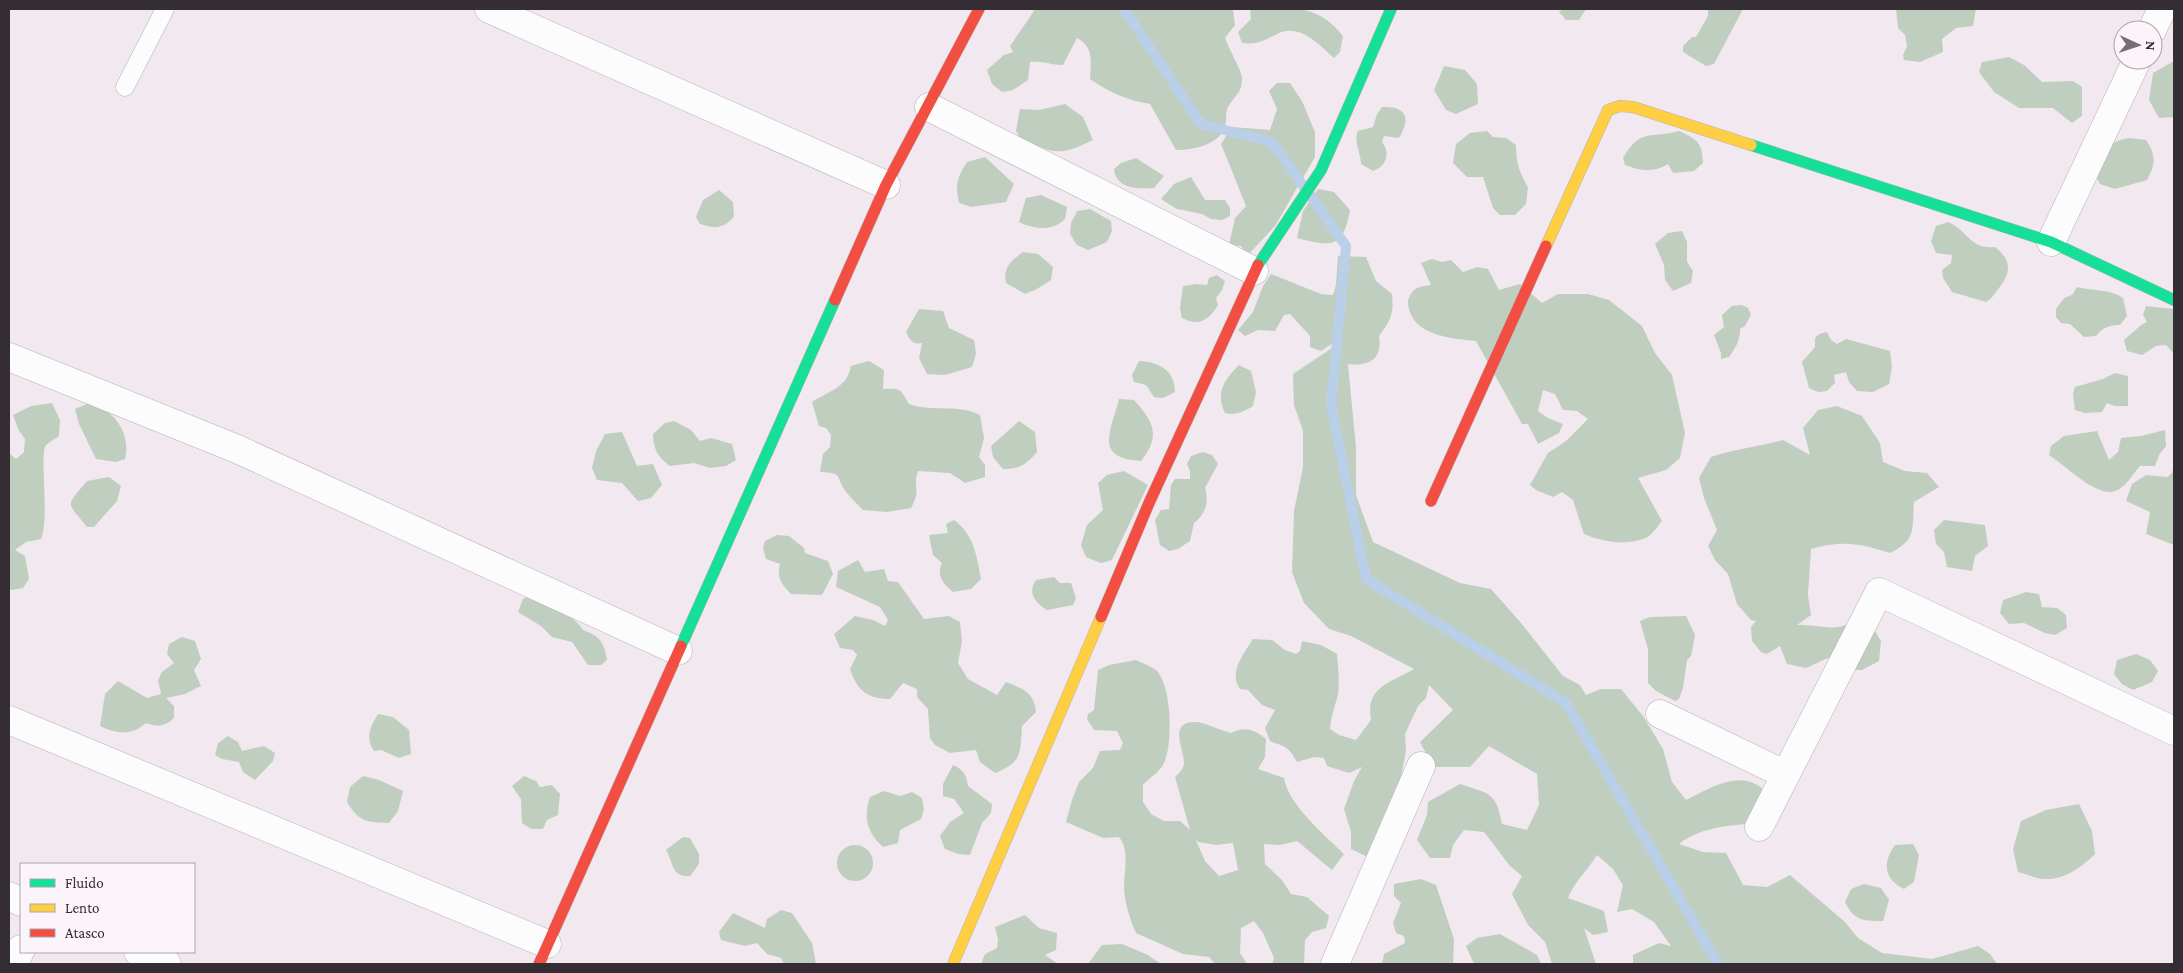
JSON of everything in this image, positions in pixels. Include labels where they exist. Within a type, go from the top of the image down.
[{"type":"street","points":[[489,9],[886,185]]},
{"type":"street","points":[[9,720],[543,954],[886,185],[929,107],[979,9]]},
{"type":"street","points":[[953,964],[1149,503],[1254,272],[1321,170],[1391,9]]},
{"type":"street","points":[[2051,242],[2132,70]]},
{"type":"street","points":[[1431,501],[1608,110],[1620,106],[1632,107],[2051,242],[2174,300]]},
{"type":"street","points":[[929,107],[1254,272]]},
{"type":"street","points":[[9,357],[237,449],[678,651]]},
{"type":"street","points":[[1759,827],[1784,774],[1879,592],[2174,731]]},
{"type":"street","points":[[1660,714],[1784,774]]},
{"type":"street","points":[[1335,964],[1421,766]]},
{"type":"street","points":[[14,964],[20,951]]},
{"type":"street","points":[[140,953],[168,964]]},
{"type":"lane","points":[[126,87],[165,9]]},
{"type":"green space","points":[[1290,8],[1312,12],[1333,25],[1343,36],[1340,52],[1334,58],[1309,37],[1295,31],[1279,33],[1257,43],[1242,43],[1238,32],[1251,19],[1250,9]]},
{"type":"green space","points":[[1031,9],[1233,9],[1235,25],[1225,38],[1241,74],[1242,82],[1240,90],[1227,109],[1226,124],[1222,132],[1212,142],[1205,145],[1176,150],[1150,104],[1119,95],[1090,79],[1091,61],[1089,50],[1077,38],[1063,65],[1030,62],[1028,80],[1013,90],[1002,92],[992,84],[987,70],[1004,55],[1013,52],[1010,46],[1034,11]]},
{"type":"green space","points":[[1563,9],[1586,9],[1579,20],[1566,20],[1559,12]]},
{"type":"green space","points":[[1708,9],[1743,9],[1714,64],[1706,66],[1683,52],[1683,46],[1692,37],[1696,37],[1708,16]]},
{"type":"green space","points":[[1896,9],[1976,9],[1973,26],[1956,28],[1942,39],[1943,52],[1920,62],[1904,60],[1903,55],[1907,46],[1905,35],[1898,28]]},
{"type":"green space","points":[[2009,57],[2024,65],[2042,82],[2073,81],[2082,87],[2082,116],[2072,123],[2053,108],[2019,108],[1994,92],[1979,72],[1982,62]]},
{"type":"green space","points":[[2174,61],[2174,117],[2159,118],[2149,100],[2153,73],[2163,70],[2163,67]]},
{"type":"green space","points":[[1444,66],[1465,70],[1477,84],[1478,104],[1456,114],[1446,110],[1434,90]]},
{"type":"green space","points":[[1277,83],[1290,83],[1302,101],[1315,132],[1315,157],[1275,226],[1247,256],[1241,246],[1229,245],[1235,218],[1246,206],[1221,144],[1232,127],[1270,130],[1277,109],[1269,91]]},
{"type":"green space","points":[[1065,104],[1083,117],[1093,140],[1072,149],[1057,151],[1041,148],[1021,140],[1016,131],[1020,109],[1039,110]]},
{"type":"green space","points":[[1382,107],[1390,107],[1402,111],[1405,125],[1399,138],[1384,136],[1382,142],[1385,146],[1386,159],[1381,166],[1373,171],[1361,164],[1357,135],[1358,131],[1373,127],[1377,114]]},
{"type":"green space","points":[[1487,131],[1493,137],[1506,138],[1516,145],[1519,167],[1528,187],[1526,204],[1515,215],[1500,215],[1493,208],[1483,177],[1467,177],[1453,163],[1456,144],[1470,133]]},
{"type":"green space","points":[[1679,131],[1698,142],[1702,150],[1703,163],[1694,171],[1673,173],[1668,164],[1652,170],[1636,169],[1625,165],[1623,158],[1629,148],[1641,138]]},
{"type":"green space","points":[[2130,138],[2146,140],[2152,150],[2154,160],[2147,180],[2115,189],[2100,184],[2095,174],[2107,149],[2115,142]]},
{"type":"green space","points":[[985,157],[1014,184],[1006,202],[971,207],[959,203],[957,186],[964,167],[967,162]]},
{"type":"green space","points":[[1136,158],[1164,176],[1154,188],[1134,188],[1123,184],[1116,176],[1114,169],[1121,163]]},
{"type":"green space","points":[[1191,177],[1205,200],[1225,200],[1230,208],[1230,216],[1222,220],[1211,219],[1202,214],[1177,209],[1161,199],[1174,184]]},
{"type":"green space","points":[[1318,189],[1334,192],[1350,210],[1344,232],[1334,242],[1319,243],[1297,238],[1303,211]]},
{"type":"green space","points":[[719,190],[733,202],[734,217],[726,224],[718,227],[700,224],[696,217],[703,200]]},
{"type":"green space","points":[[1041,195],[1067,207],[1065,219],[1048,228],[1036,228],[1019,222],[1026,198]]},
{"type":"green space","points":[[1090,209],[1111,221],[1112,231],[1107,242],[1088,250],[1077,245],[1070,234],[1071,223],[1077,211]]},
{"type":"green space","points":[[1948,222],[1955,225],[1974,243],[1995,247],[2007,261],[2008,271],[2003,282],[1986,302],[1952,292],[1943,278],[1942,270],[1951,263],[1952,255],[1936,253],[1931,241],[1936,226]]},
{"type":"green space","points":[[1682,231],[1687,242],[1687,262],[1693,271],[1691,283],[1673,291],[1665,280],[1664,265],[1655,244],[1668,233]]},
{"type":"green space","points":[[1023,252],[1038,254],[1053,267],[1051,280],[1025,294],[1006,283],[1005,277],[1009,265]]},
{"type":"green space","points":[[1338,256],[1366,257],[1376,281],[1392,294],[1392,312],[1389,321],[1379,336],[1379,351],[1376,356],[1368,363],[1348,364],[1356,448],[1356,495],[1373,542],[1460,583],[1491,589],[1563,676],[1580,685],[1586,695],[1601,689],[1621,689],[1643,716],[1663,749],[1672,782],[1686,800],[1717,785],[1738,780],[1749,781],[1759,786],[1768,794],[1761,823],[1708,830],[1698,833],[1679,844],[1703,852],[1726,853],[1743,885],[1767,887],[1790,875],[1845,922],[1858,938],[1882,953],[1932,959],[1978,946],[1990,954],[1997,964],[1633,964],[1633,955],[1659,943],[1671,946],[1654,922],[1632,909],[1617,912],[1623,885],[1613,869],[1597,855],[1568,898],[1604,911],[1608,932],[1593,935],[1584,928],[1596,964],[1552,964],[1545,942],[1528,925],[1512,894],[1522,876],[1510,866],[1484,832],[1464,830],[1453,845],[1450,858],[1430,858],[1417,840],[1427,815],[1428,802],[1460,784],[1490,796],[1497,806],[1502,824],[1527,830],[1539,805],[1537,774],[1489,746],[1470,767],[1433,767],[1420,742],[1453,710],[1429,685],[1426,698],[1418,706],[1405,734],[1406,751],[1396,802],[1374,855],[1366,856],[1351,849],[1351,832],[1344,809],[1354,781],[1362,767],[1349,773],[1327,766],[1324,758],[1314,757],[1297,762],[1286,748],[1270,741],[1265,728],[1275,710],[1262,705],[1248,690],[1240,689],[1236,676],[1239,663],[1253,639],[1272,640],[1285,650],[1296,654],[1300,651],[1302,641],[1321,645],[1337,654],[1339,689],[1330,729],[1339,735],[1356,740],[1371,720],[1370,709],[1376,693],[1389,682],[1414,669],[1351,636],[1329,629],[1304,603],[1292,572],[1294,511],[1303,467],[1303,431],[1294,405],[1293,374],[1335,346],[1333,343],[1321,351],[1310,347],[1310,336],[1290,314],[1284,315],[1275,331],[1258,330],[1245,336],[1238,330],[1253,312],[1263,286],[1271,274],[1321,294],[1333,295],[1336,285]]},
{"type":"green space","points":[[1432,259],[1442,262],[1451,260],[1463,272],[1477,267],[1488,269],[1499,290],[1520,284],[1542,303],[1558,294],[1588,294],[1609,300],[1642,326],[1655,353],[1672,375],[1685,433],[1680,458],[1666,470],[1638,478],[1662,521],[1648,537],[1631,542],[1615,542],[1584,534],[1573,500],[1562,492],[1553,497],[1536,490],[1530,485],[1548,453],[1566,441],[1588,419],[1577,411],[1563,410],[1555,394],[1543,390],[1538,411],[1548,418],[1563,424],[1559,433],[1538,444],[1528,424],[1522,424],[1476,341],[1436,334],[1419,325],[1413,318],[1408,301],[1415,289],[1431,285],[1421,263]]},
{"type":"green space","points":[[1217,275],[1225,281],[1222,290],[1216,298],[1218,305],[1211,315],[1198,322],[1182,318],[1180,308],[1183,286],[1207,285],[1209,278]]},
{"type":"green space","points":[[2077,287],[2118,295],[2123,298],[2127,316],[2120,325],[2107,327],[2096,336],[2084,337],[2070,324],[2061,323],[2056,317],[2056,309],[2064,298],[2072,295]]},
{"type":"green space","points":[[1742,305],[1748,308],[1751,315],[1745,326],[1740,329],[1736,347],[1729,357],[1721,359],[1721,353],[1714,335],[1724,327],[1722,315],[1732,306]]},
{"type":"green space","points":[[2146,306],[2174,309],[2174,354],[2166,345],[2156,346],[2142,355],[2127,351],[2124,340],[2147,322],[2143,315]]},
{"type":"green space","points":[[919,309],[943,311],[949,328],[974,340],[976,354],[972,367],[945,375],[927,374],[919,358],[922,343],[912,341],[906,332]]},
{"type":"green space","points":[[1827,332],[1831,340],[1837,344],[1846,339],[1890,351],[1892,367],[1889,384],[1873,392],[1857,391],[1849,382],[1846,372],[1834,375],[1835,383],[1827,391],[1818,392],[1809,388],[1802,362],[1815,347],[1815,338],[1819,334]]},
{"type":"green space","points":[[869,361],[884,370],[883,389],[900,390],[909,404],[928,408],[962,409],[980,415],[984,438],[979,457],[985,465],[985,477],[965,483],[950,473],[918,471],[916,476],[916,496],[911,508],[887,512],[863,510],[846,492],[836,475],[820,472],[823,454],[830,447],[831,435],[826,428],[819,426],[812,402],[841,384],[849,374],[851,366]]},
{"type":"green space","points":[[1139,361],[1159,365],[1169,373],[1175,392],[1163,398],[1154,397],[1146,385],[1134,382],[1132,375]]},
{"type":"green space","points":[[1239,365],[1251,371],[1256,392],[1253,406],[1243,411],[1229,414],[1225,413],[1222,406],[1221,393],[1225,382]]},
{"type":"green space","points":[[2115,373],[2128,376],[2128,406],[2115,406],[2107,403],[2102,412],[2085,413],[2075,410],[2073,394],[2075,387],[2103,379]]},
{"type":"green space","points":[[1119,399],[1134,400],[1150,422],[1153,437],[1141,461],[1126,459],[1116,455],[1111,449],[1109,442],[1110,433]]},
{"type":"green space","points":[[94,401],[109,412],[120,425],[126,441],[125,459],[116,462],[96,459],[79,424],[75,409]]},
{"type":"green space","points":[[52,403],[60,420],[59,436],[46,445],[44,451],[44,529],[41,539],[26,542],[15,550],[25,556],[29,579],[23,588],[11,590],[9,588],[9,453],[16,459],[24,452],[25,439],[18,429],[13,415],[31,406]]},
{"type":"green space","points":[[1837,406],[1862,416],[1880,443],[1883,462],[1905,471],[1927,473],[1939,487],[1914,502],[1913,527],[1909,538],[1899,548],[1890,553],[1851,544],[1832,544],[1811,549],[1808,595],[1811,615],[1797,625],[1832,628],[1845,625],[1865,615],[1881,641],[1879,661],[1862,670],[1838,670],[1828,658],[1806,668],[1787,664],[1780,646],[1767,654],[1761,652],[1752,641],[1751,627],[1756,621],[1751,620],[1737,604],[1728,574],[1715,560],[1708,546],[1717,530],[1704,498],[1699,478],[1711,457],[1783,440],[1810,455],[1803,428],[1818,410]]},
{"type":"green space","points":[[674,421],[691,430],[700,441],[711,438],[732,444],[736,460],[726,466],[710,468],[694,463],[670,466],[657,452],[653,434],[665,423]]},
{"type":"green space","points":[[1019,421],[1035,432],[1037,452],[1022,465],[1003,469],[993,457],[991,446]]},
{"type":"green space","points":[[2165,430],[2166,446],[2159,455],[2155,466],[2140,466],[2125,484],[2115,491],[2099,490],[2049,455],[2051,446],[2064,436],[2097,431],[2109,460],[2118,452],[2121,438],[2141,436]]},
{"type":"green space","points":[[622,432],[637,466],[653,464],[662,485],[651,498],[638,501],[622,483],[597,480],[592,468],[596,451],[605,434]]},
{"type":"green space","points":[[1203,452],[1212,455],[1218,464],[1205,488],[1206,507],[1194,523],[1190,541],[1178,549],[1169,551],[1160,545],[1155,520],[1161,510],[1169,509],[1171,485],[1175,479],[1190,479],[1190,471],[1187,464],[1191,456]]},
{"type":"green space","points":[[2174,465],[2174,545],[2146,534],[2150,512],[2126,501],[2132,484],[2146,475],[2167,477],[2172,473]]},
{"type":"green space","points":[[1124,471],[1148,485],[1112,560],[1101,563],[1086,557],[1081,545],[1087,525],[1103,510],[1098,483],[1107,475]]},
{"type":"green space","points":[[109,477],[121,486],[117,501],[94,527],[87,527],[72,508],[71,504],[74,496],[87,481]]},
{"type":"green space","points":[[954,520],[966,532],[974,546],[981,579],[971,589],[953,592],[946,586],[940,575],[942,563],[933,555],[929,535],[948,533],[946,524]]},
{"type":"green space","points":[[1944,520],[1985,525],[1988,546],[1975,556],[1972,571],[1947,567],[1944,552],[1936,544],[1934,530]]},
{"type":"green space","points":[[777,535],[789,536],[804,548],[805,553],[828,561],[833,574],[822,595],[791,594],[785,587],[780,577],[780,564],[766,559],[763,548],[765,541]]},
{"type":"green space","points":[[858,560],[865,572],[884,569],[888,581],[898,582],[924,619],[949,616],[960,622],[962,642],[958,663],[968,679],[997,695],[1006,682],[1027,692],[1033,700],[1036,712],[1022,726],[1020,750],[1011,765],[995,773],[980,762],[976,750],[950,753],[935,745],[930,738],[928,709],[917,697],[917,689],[903,683],[890,699],[882,699],[864,692],[856,683],[850,669],[857,655],[853,650],[840,648],[834,634],[855,616],[873,620],[885,626],[888,620],[880,607],[836,587],[838,571]]},
{"type":"green space","points":[[1054,577],[1060,583],[1071,583],[1076,598],[1073,605],[1047,610],[1036,600],[1032,589],[1036,580]]},
{"type":"green space","points":[[2026,592],[2039,594],[2042,607],[2057,608],[2066,615],[2067,628],[2055,635],[2045,633],[2024,623],[2009,624],[2000,613],[2003,600]]},
{"type":"green space","points":[[532,595],[568,616],[580,625],[583,630],[597,637],[603,644],[607,660],[601,665],[588,665],[572,642],[552,637],[541,626],[518,612],[523,599]]},
{"type":"green space","points":[[1686,616],[1695,635],[1691,656],[1687,660],[1683,688],[1679,699],[1675,701],[1656,691],[1648,683],[1648,649],[1640,621],[1650,617]]},
{"type":"green space","points":[[182,637],[195,641],[201,659],[194,670],[201,686],[185,694],[166,698],[174,706],[174,718],[161,725],[146,723],[129,732],[112,731],[100,726],[105,694],[118,681],[147,698],[161,694],[158,680],[162,672],[174,663],[167,654],[169,644]]},
{"type":"green space","points":[[2136,654],[2150,660],[2158,671],[2152,682],[2133,690],[2122,684],[2114,674],[2117,660]]},
{"type":"green space","points":[[1136,660],[1157,671],[1166,690],[1170,716],[1167,754],[1160,769],[1143,785],[1143,802],[1151,814],[1164,821],[1180,821],[1190,830],[1175,777],[1182,770],[1184,764],[1179,737],[1182,726],[1197,722],[1231,733],[1245,729],[1257,733],[1266,739],[1265,757],[1258,769],[1284,778],[1287,788],[1300,809],[1344,854],[1332,870],[1297,841],[1280,845],[1264,844],[1265,864],[1282,880],[1291,894],[1307,897],[1329,916],[1326,928],[1312,932],[1305,940],[1304,964],[1272,964],[1274,958],[1263,933],[1254,921],[1241,928],[1240,953],[1247,964],[1215,964],[1209,957],[1183,954],[1136,933],[1125,897],[1126,860],[1124,848],[1119,837],[1103,838],[1066,822],[1079,782],[1093,768],[1100,751],[1120,750],[1123,743],[1117,731],[1094,730],[1087,719],[1088,714],[1094,710],[1098,670],[1109,665]],"holes":[[[1195,838],[1198,842],[1216,845],[1233,843],[1238,870],[1219,876],[1205,861]]]},
{"type":"green space","points":[[378,714],[393,717],[409,730],[411,754],[399,758],[381,750],[374,751],[369,737]]},
{"type":"green space","points":[[228,736],[238,742],[242,751],[264,746],[275,753],[273,761],[255,780],[243,772],[239,762],[222,759],[215,755],[218,743]]},
{"type":"green space","points":[[953,765],[964,773],[968,786],[992,804],[991,813],[982,823],[970,855],[958,854],[945,849],[940,836],[950,822],[964,813],[954,799],[943,796],[943,784]]},
{"type":"green space","points":[[363,776],[379,780],[403,791],[398,811],[389,823],[364,820],[355,814],[347,802],[350,787]]},
{"type":"green space","points":[[524,776],[536,781],[540,787],[552,785],[560,794],[558,815],[547,820],[543,829],[531,829],[522,823],[521,799],[512,786]]},
{"type":"green space","points":[[884,791],[900,796],[912,792],[922,798],[924,810],[921,819],[900,830],[898,843],[883,847],[870,830],[867,812],[870,797]]},
{"type":"green space","points":[[2079,804],[2092,831],[2095,854],[2084,864],[2066,875],[2052,879],[2042,879],[2018,872],[2013,849],[2021,821],[2046,810]]},
{"type":"green space","points":[[683,837],[690,838],[699,854],[699,864],[690,876],[684,876],[676,872],[666,850]]},
{"type":"green space","points":[[1913,844],[1919,855],[1914,882],[1904,889],[1897,885],[1889,875],[1887,870],[1888,858],[1895,845]]},
{"type":"green space","points":[[855,845],[862,846],[868,850],[872,856],[872,870],[868,876],[862,880],[855,881],[848,880],[842,876],[838,870],[837,863],[838,856],[842,850],[848,846]]},
{"type":"green space","points":[[1421,879],[1436,885],[1454,939],[1453,964],[1382,964],[1384,954],[1405,943],[1404,936],[1396,933],[1393,923],[1401,903],[1394,896],[1394,884]]},
{"type":"green space","points":[[1864,884],[1881,888],[1889,900],[1883,921],[1860,919],[1848,908],[1845,902],[1851,889]]},
{"type":"green space","points":[[781,910],[792,913],[812,943],[816,964],[784,964],[781,958],[767,954],[757,943],[745,946],[721,940],[719,932],[733,913],[765,928],[767,919]]},
{"type":"green space","points":[[1025,915],[1039,928],[1057,933],[1056,950],[1045,955],[1058,964],[981,964],[985,954],[997,948],[998,940],[995,927]]},
{"type":"green space","points":[[1500,934],[1537,955],[1541,964],[1474,964],[1466,946],[1477,938]]},
{"type":"green space","points":[[1122,944],[1148,955],[1161,964],[1088,964],[1102,945]]},
{"type":"waterway","points":[[1124,9],[1201,124],[1272,142],[1346,246],[1331,405],[1366,579],[1566,703],[1718,964]]},
{"type":"traffic: fast","points":[[1258,265],[1321,170],[1391,9]]},
{"type":"traffic: fast","points":[[1751,145],[2051,242],[2174,300]]},
{"type":"traffic: fast","points":[[681,646],[835,300]]},
{"type":"traffic: slow","points":[[1546,246],[1608,110],[1620,106],[1633,107],[1751,145]]},
{"type":"traffic: slow","points":[[953,964],[1101,617]]},
{"type":"traffic: jam","points":[[835,300],[886,185],[979,9]]},
{"type":"traffic: jam","points":[[1431,501],[1546,246]]},
{"type":"traffic: jam","points":[[1101,617],[1149,503],[1258,265]]},
{"type":"traffic: jam","points":[[539,964],[681,646]]}]
